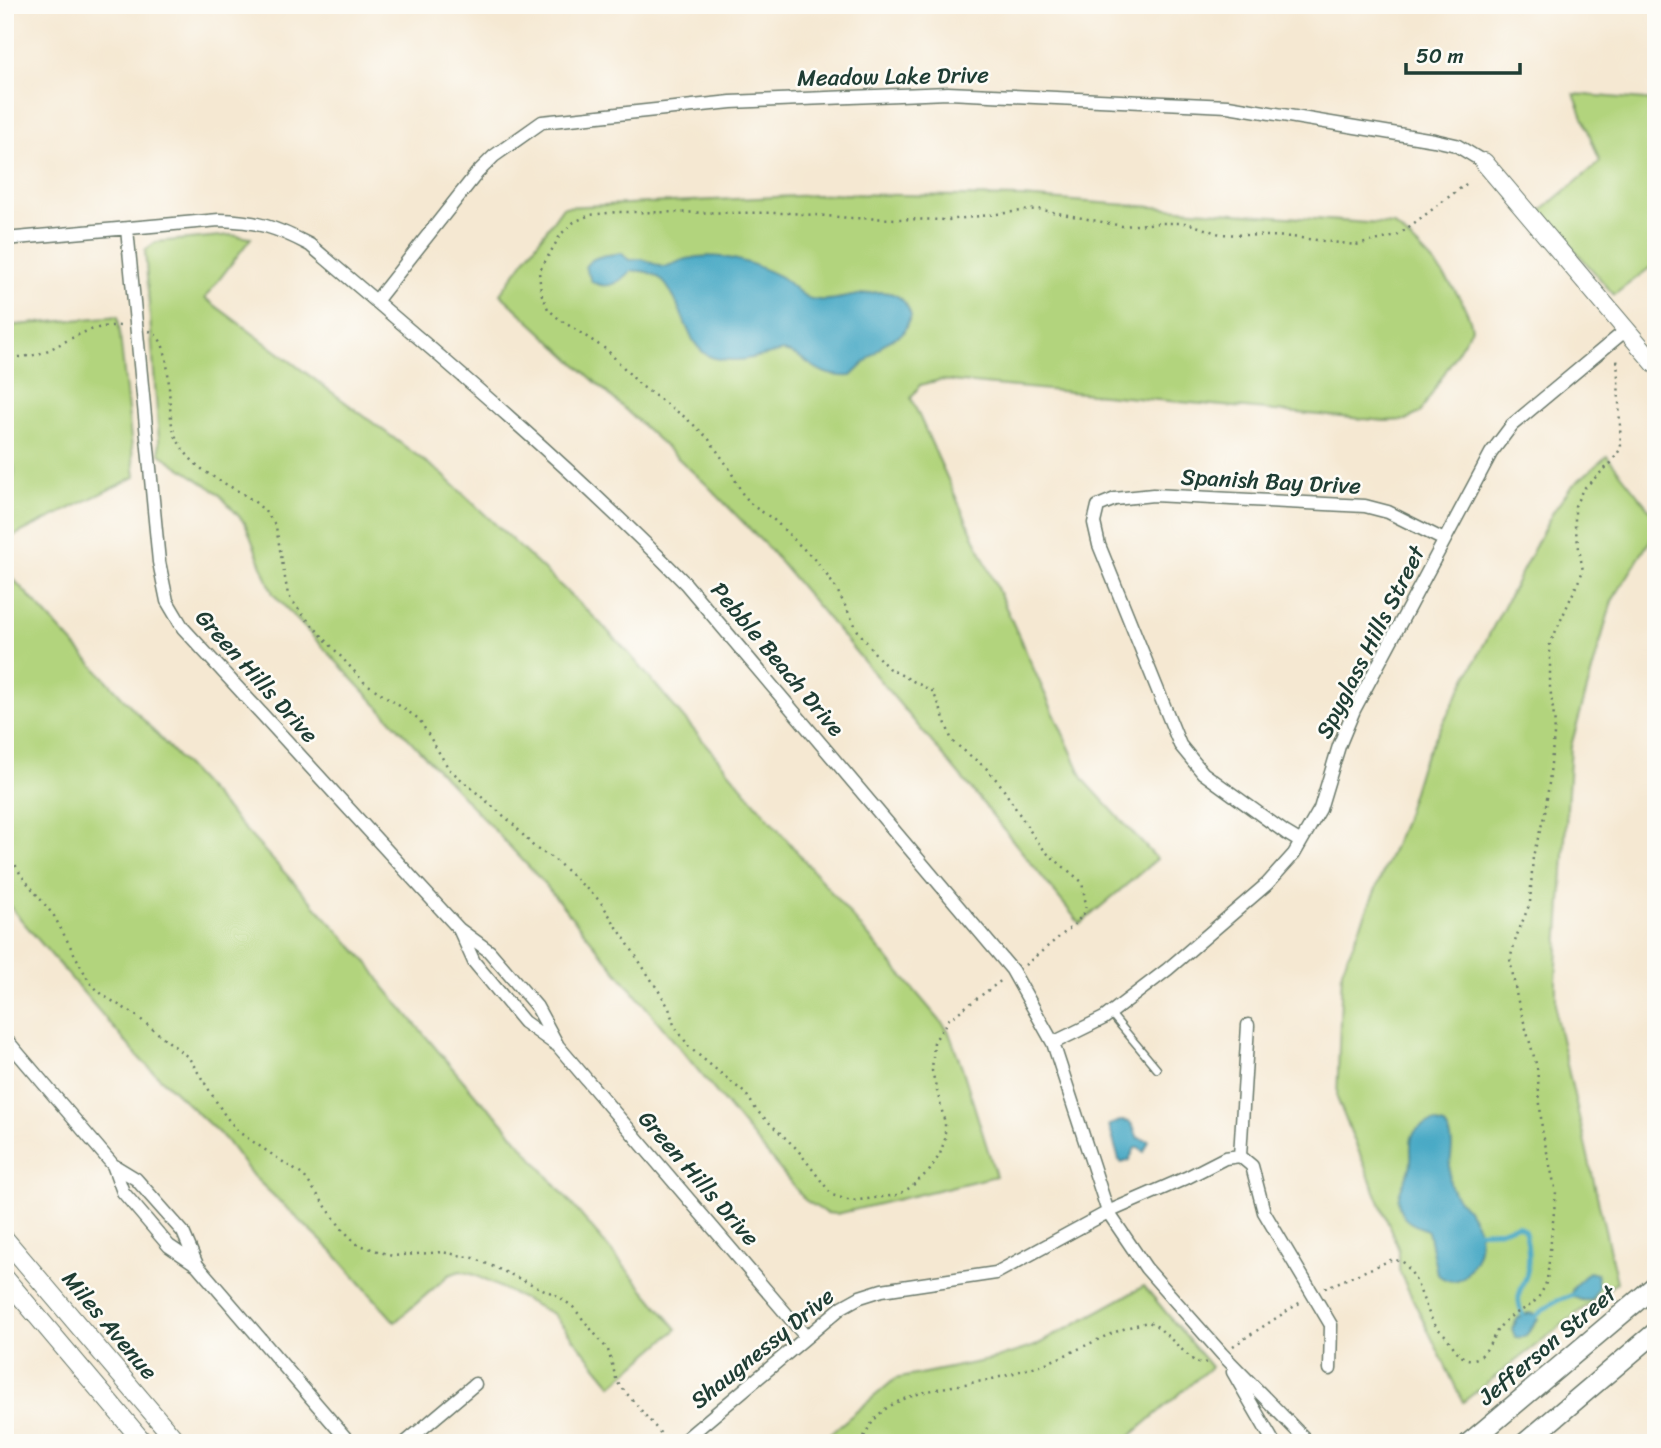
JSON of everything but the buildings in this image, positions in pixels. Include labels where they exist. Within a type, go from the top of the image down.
[{"type":"main road","name":"Jefferson Street","points":[[1469,1443],[1656,1285]]},
{"type":"main road","points":[[1624,1359],[1656,1321]]},
{"type":"main road","points":[[1525,1443],[1656,1332]]},
{"type":"street","name":"Meadow Lake Drive","points":[[376,301],[477,173],[494,156],[542,122],[574,117],[731,102],[948,93],[1084,98],[1228,106],[1391,132],[1456,145],[1484,162]]},
{"type":"street","points":[[1484,162],[1621,334],[1656,365]]},
{"type":"street","name":"Pebble Beach Drive","points":[[5,239],[219,220],[251,221],[282,230],[310,245],[376,301],[478,389],[635,532],[685,583],[1013,972],[1053,1043],[1108,1212],[1146,1268],[1222,1354]]},
{"type":"street","name":"Green Hills Drive","points":[[127,229],[159,562],[167,601],[183,628],[459,929],[489,951],[537,1007],[558,1046],[806,1337]]},
{"type":"street","name":"Spyglass Hills Street","points":[[1053,1043],[1111,1013],[1168,969],[1267,884],[1294,854],[1321,809],[1339,746],[1354,710],[1491,453],[1512,425],[1621,334]]},
{"type":"street","name":"Spanish Bay Drive","points":[[1301,842],[1203,773],[1180,745],[1099,545],[1094,523],[1098,506],[1115,499],[1153,495],[1365,506],[1388,512],[1444,540]]},
{"type":"street","name":"Green Hills Drive","points":[[459,929],[474,962],[524,1022],[558,1046]]},
{"type":"street","points":[[1248,1025],[1240,1156],[1252,1166],[1264,1212],[1331,1325],[1330,1369]]},
{"type":"street","points":[[5,1038],[113,1165],[136,1179],[183,1233],[197,1265]]},
{"type":"street","name":"Shaugnessy Drive","points":[[681,1443],[842,1307],[860,1297],[882,1290],[996,1273],[1108,1212],[1225,1158],[1240,1156]]},
{"type":"street","points":[[113,1165],[122,1192],[169,1246],[197,1265],[350,1443]]},
{"type":"street","name":"Miles Avenue","points":[[5,1239],[178,1443]]},
{"type":"street","points":[[5,1278],[144,1443]]},
{"type":"street","points":[[1222,1354],[1270,1441]]},
{"type":"street","points":[[1222,1354],[1309,1443]]},
{"type":"street","points":[[405,1443],[475,1384]]},
{"type":"lane","points":[[1111,1013],[1157,1069]]},
{"type":"path","points":[[5,358],[43,352],[78,333],[98,328],[118,326],[153,332],[163,344],[166,354],[171,426],[185,452],[209,477],[260,505],[271,518],[276,527],[288,595],[303,615],[364,682],[419,719],[449,769],[512,823],[535,848],[554,859],[600,901],[660,993],[669,1008],[674,1025],[690,1048],[746,1094],[757,1111],[797,1149],[832,1195],[851,1201],[898,1195],[930,1170],[945,1139],[945,1124],[932,1071],[934,1042],[948,1020],[1075,924],[1084,913],[1086,905],[1082,882],[1036,840],[988,769],[952,741],[932,691],[888,668],[877,656],[858,631],[836,588],[818,563],[773,519],[753,506],[708,438],[686,418],[640,385],[607,350],[548,309],[541,293],[539,272],[550,251],[561,234],[574,222],[590,215],[616,212],[791,213],[850,218],[948,220],[1038,209],[1122,226],[1187,223],[1220,234],[1292,237],[1356,245],[1397,236],[1470,181]]},
{"type":"path","points":[[1515,1315],[1529,1308],[1538,1299],[1547,1280],[1556,1192],[1542,1129],[1537,1067],[1517,998],[1510,959],[1530,903],[1533,856],[1548,793],[1555,725],[1550,644],[1583,571],[1575,526],[1575,506],[1583,489],[1611,463],[1621,448],[1621,334]]},
{"type":"path","points":[[5,847],[21,875],[54,916],[90,983],[189,1058],[226,1117],[240,1133],[304,1177],[357,1244],[392,1256],[442,1252],[474,1258],[558,1296],[573,1307],[608,1350],[617,1382],[668,1443]]},
{"type":"green space","points":[[1574,94],[1656,101],[1656,263],[1614,295],[1541,211],[1600,162]]},
{"type":"green space","points":[[839,194],[1021,197],[1394,225],[1441,272],[1468,314],[1472,328],[1420,413],[1406,420],[1385,421],[940,380],[920,385],[911,398],[1084,780],[1157,859],[1080,924],[977,796],[771,551],[707,485],[500,294],[563,207]]},
{"type":"green space","points":[[231,235],[251,238],[205,298],[442,474],[627,651],[948,1030],[996,1176],[837,1214],[826,1213],[805,1200],[542,881],[273,594],[245,523],[218,493],[160,454],[145,250],[156,242]]},
{"type":"green space","points":[[118,316],[135,477],[5,540],[5,326]]},
{"type":"green space","points":[[1607,456],[1656,518],[1656,531],[1612,601],[1571,746],[1556,1017],[1617,1282],[1463,1402],[1399,1271],[1399,1250],[1337,1098],[1342,970],[1403,824],[1421,765],[1553,512],[1571,487]]},
{"type":"green space","points":[[5,570],[370,965],[385,988],[677,1329],[612,1385],[553,1314],[475,1275],[460,1271],[449,1275],[395,1322],[333,1252],[253,1176],[225,1139],[141,1060],[5,901]]},
{"type":"green space","points":[[1144,1286],[1211,1367],[1122,1443],[819,1443],[895,1379],[994,1359],[1035,1346]]},
{"type":"water","points":[[621,253],[629,260],[642,259],[662,267],[699,257],[724,257],[759,267],[781,277],[811,299],[825,300],[883,292],[895,295],[904,302],[911,316],[903,333],[885,343],[851,376],[828,374],[783,351],[740,360],[723,360],[702,351],[692,339],[672,293],[662,281],[649,273],[631,271],[623,279],[608,285],[592,282],[585,267],[588,263],[601,256]]},
{"type":"water","points":[[5,452],[11,461],[14,474],[5,488]]},
{"type":"water","points":[[1120,1121],[1131,1123],[1138,1138],[1149,1141],[1144,1152],[1135,1148],[1129,1160],[1122,1163],[1109,1125]]},
{"type":"water","points":[[1434,1122],[1444,1125],[1449,1132],[1452,1146],[1449,1175],[1451,1187],[1474,1220],[1480,1242],[1476,1258],[1466,1274],[1454,1281],[1437,1274],[1428,1231],[1406,1220],[1400,1211],[1398,1199],[1411,1164],[1412,1136],[1416,1130]]},
{"type":"water","points":[[1589,1272],[1597,1274],[1598,1289],[1591,1300],[1580,1300],[1571,1293],[1574,1286]]},
{"type":"water","points":[[1528,1313],[1534,1314],[1538,1319],[1526,1335],[1515,1337],[1512,1329],[1518,1318]]},
{"type":"waterway","points":[[1478,1231],[1502,1230],[1517,1225],[1524,1229],[1528,1268],[1519,1296],[1523,1315]]},
{"type":"waterway","points":[[1536,1316],[1554,1302],[1572,1295]]}]
